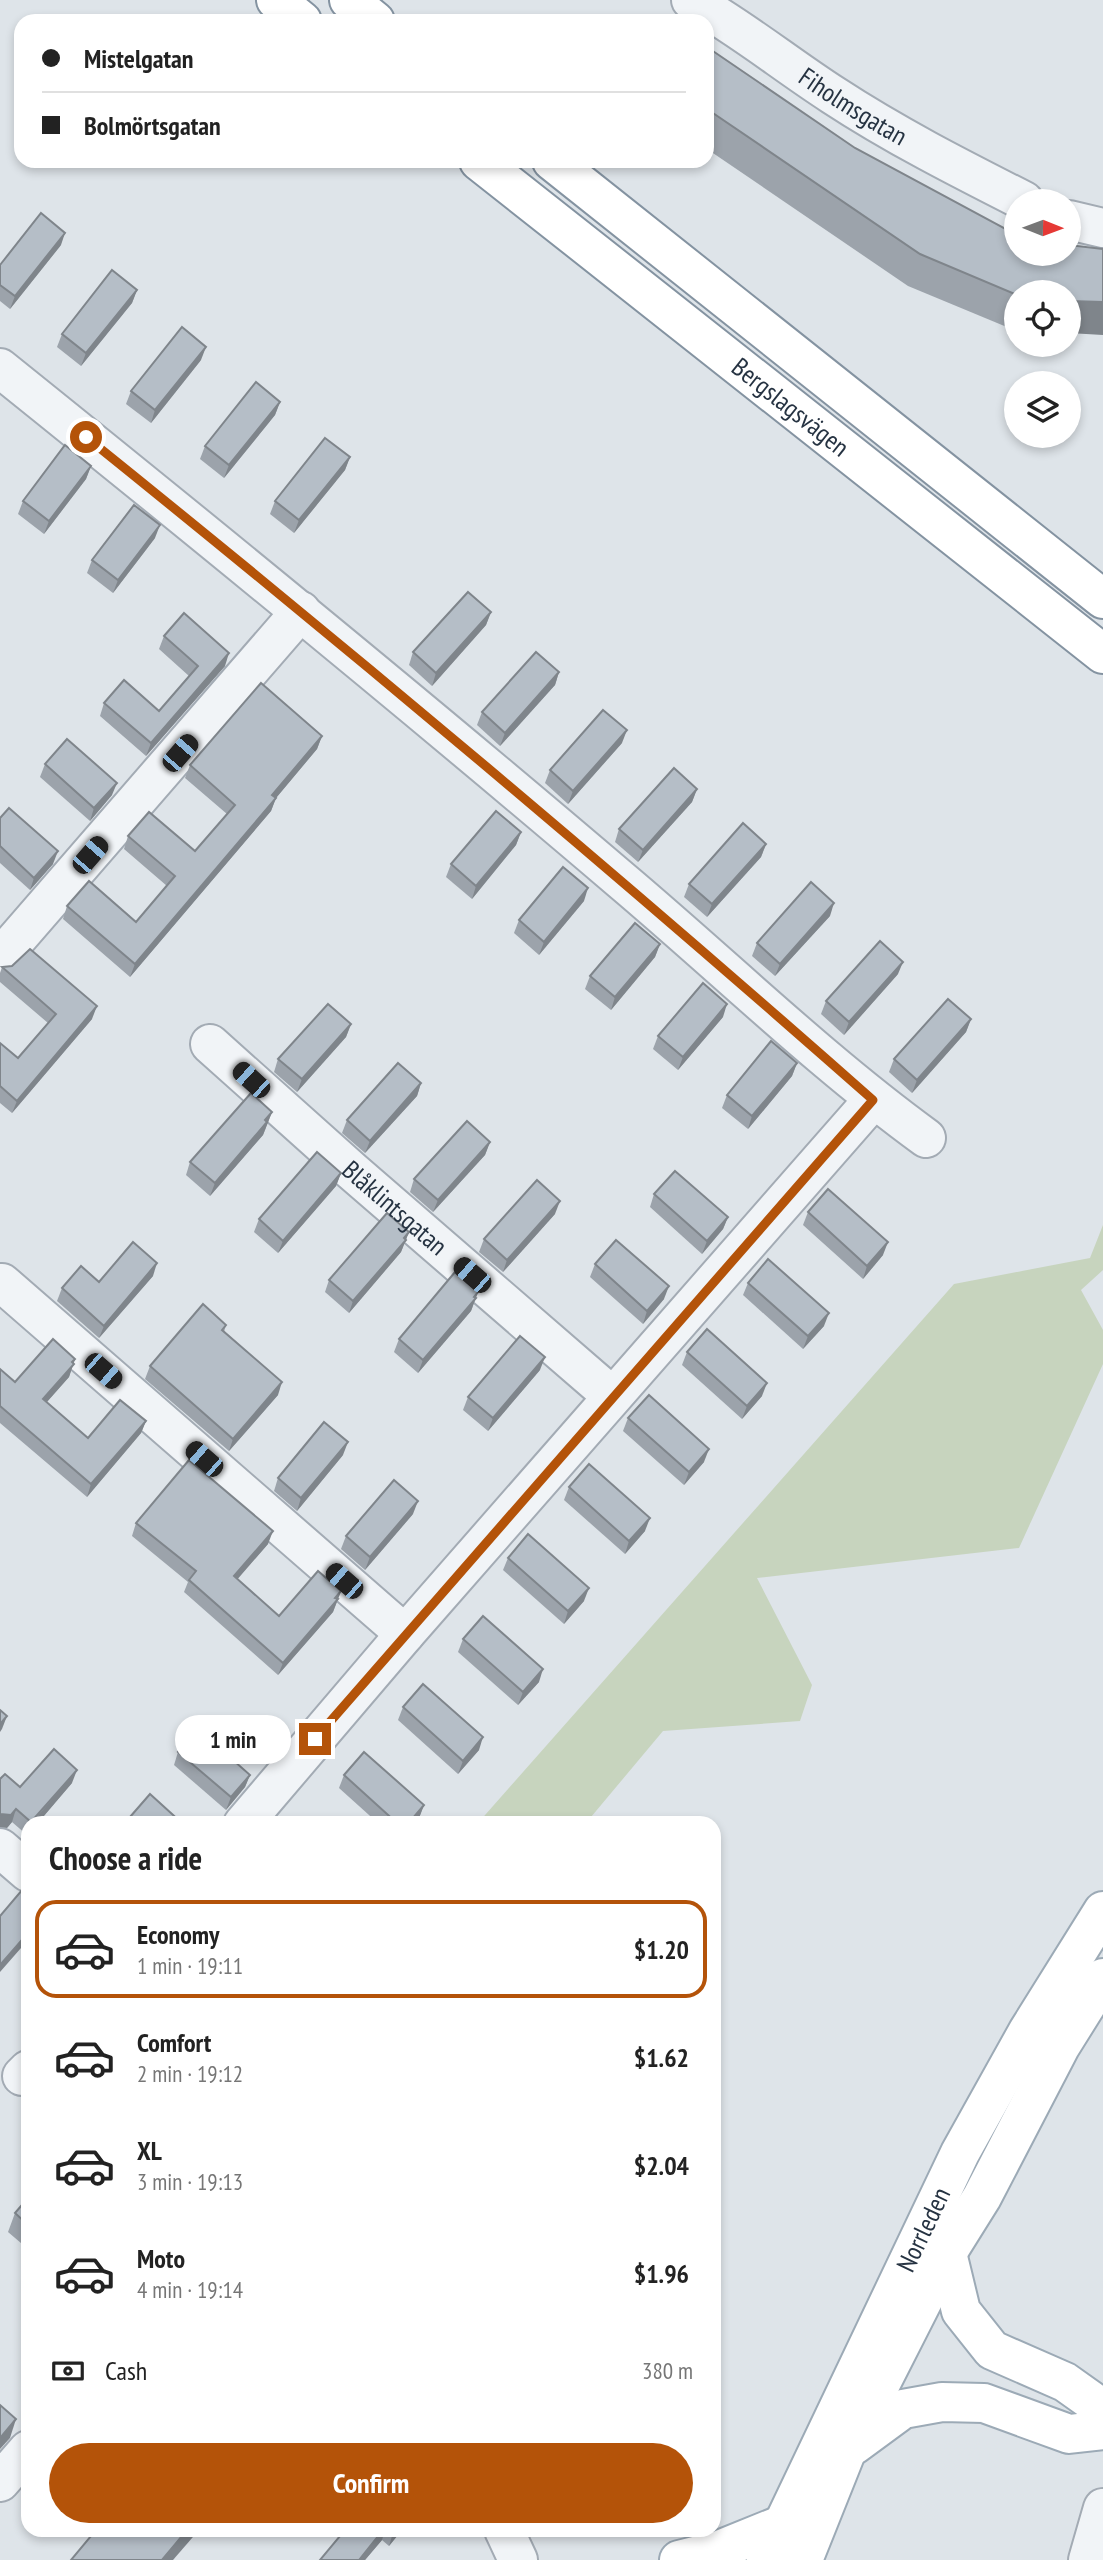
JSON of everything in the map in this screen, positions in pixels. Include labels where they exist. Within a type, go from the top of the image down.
[{"type":"main road","points":[[276,0],[293,14]]},
{"type":"main road","points":[[349,0],[366,14]]},
{"type":"main road","name":"Bergslagsvägen","points":[[488,168],[1103,654]]},
{"type":"main road","name":"Bergslagsvägen","points":[[561,168],[1103,599]]},
{"type":"main road","name":"Norrleden","points":[[766,2560],[960,2153],[1028,2031],[1103,1911]]},
{"type":"main road","name":"Norrleden","points":[[803,2560],[847,2450],[947,2253],[982,2197],[1060,2046],[1103,1978]]},
{"type":"main road","points":[[947,2253],[961,2311],[992,2350],[1065,2382],[1103,2409]]},
{"type":"main road","points":[[847,2450],[903,2409],[942,2402],[984,2403],[1069,2434],[1103,2430]]},
{"type":"main road","points":[[679,2560],[719,2550],[781,2525]]},
{"type":"street","name":"Fiholmsgatan","points":[[691,0],[723,18],[830,93],[897,135],[1004,191]]},
{"type":"street","points":[[1082,223],[1103,229]]},
{"type":"street","points":[[0,368],[301,611],[622,881],[873,1100],[926,1138]]},
{"type":"street","points":[[0,958],[301,611]]},
{"type":"street","name":"Blåklintsgatan","points":[[210,1044],[612,1396]]},
{"type":"street","points":[[250,1816],[612,1396],[873,1100]]},
{"type":"street","points":[[2,1283],[405,1634]]},
{"type":"street","points":[[0,1848],[21,1866]]},
{"type":"street","points":[[0,2482],[21,2458]]},
{"type":"street","points":[[1088,2560],[1103,2508]]},
{"type":"street","points":[[507,2537],[518,2560]]},
{"type":"green space","points":[[1103,1225],[1103,1270],[1081,1290],[1103,1330],[1103,1364],[1019,1548],[757,1578],[812,1685],[800,1721],[663,1731],[592,1816],[484,1816],[954,1284],[1090,1258]]},
{"type":"building","points":[[714,52],[855,148],[1004,228],[1004,266],[1082,266],[1082,247],[1103,249],[1103,302],[1081,301],[1081,280],[1004,280],[1004,290],[920,254],[714,114]]},
{"type":"building","points":[[41,213],[65,233],[15,296],[0,285],[0,265]]},
{"type":"building","points":[[112,270],[137,290],[86,353],[62,334]]},
{"type":"building","points":[[182,327],[206,347],[155,410],[131,391]]},
{"type":"building","points":[[256,382],[280,402],[229,465],[205,446]]},
{"type":"building","points":[[325,438],[350,457],[299,520],[275,501]]},
{"type":"building","points":[[65,445],[91,466],[49,521],[23,501]]},
{"type":"building","points":[[134,505],[160,525],[118,580],[92,560]]},
{"type":"building","points":[[468,592],[491,612],[436,673],[413,652]]},
{"type":"building","points":[[184,613],[229,653],[151,743],[104,703],[124,680],[159,711],[198,666],[164,636]]},
{"type":"building","points":[[536,652],[559,672],[505,733],[482,712]]},
{"type":"building","points":[[261,683],[322,736],[272,795],[276,798],[135,964],[67,906],[89,881],[136,922],[175,876],[128,836],[149,812],[195,851],[235,805],[190,765]]},
{"type":"building","points":[[603,710],[627,730],[573,791],[550,770]]},
{"type":"building","points":[[67,739],[117,783],[94,808],[45,764]]},
{"type":"building","points":[[674,768],[697,789],[643,850],[619,829]]},
{"type":"building","points":[[9,808],[58,851],[34,878],[0,846],[0,818]]},
{"type":"building","points":[[496,811],[521,832],[476,886],[451,864]]},
{"type":"building","points":[[743,823],[766,844],[712,904],[689,884]]},
{"type":"building","points":[[563,867],[588,888],[544,942],[519,920]]},
{"type":"building","points":[[811,882],[834,903],[780,964],[757,943]]},
{"type":"building","points":[[635,923],[660,944],[615,997],[590,976]]},
{"type":"building","points":[[880,941],[903,962],[849,1022],[826,1001]]},
{"type":"building","points":[[30,949],[97,1006],[17,1101],[0,1086],[0,1043],[18,1058],[56,1014],[2,967],[12,966]]},
{"type":"building","points":[[703,983],[727,1004],[683,1057],[658,1036]]},
{"type":"building","points":[[948,999],[971,1019],[917,1080],[894,1059]]},
{"type":"building","points":[[328,1004],[351,1024],[302,1079],[278,1059]]},
{"type":"building","points":[[771,1041],[797,1063],[752,1116],[727,1095]]},
{"type":"building","points":[[398,1063],[421,1083],[370,1141],[347,1120]]},
{"type":"building","points":[[251,1093],[272,1112],[265,1120],[267,1122],[215,1183],[190,1162]]},
{"type":"building","points":[[467,1121],[490,1142],[438,1200],[414,1179]]},
{"type":"building","points":[[317,1152],[341,1173],[283,1241],[259,1219]]},
{"type":"building","points":[[675,1171],[728,1217],[707,1241],[654,1194]]},
{"type":"building","points":[[537,1180],[560,1201],[507,1260],[484,1239]]},
{"type":"building","points":[[828,1189],[888,1242],[867,1266],[808,1212]]},
{"type":"building","points":[[387,1213],[409,1232],[404,1238],[406,1240],[353,1301],[329,1280]]},
{"type":"building","points":[[616,1240],[669,1286],[647,1311],[595,1264]]},
{"type":"building","points":[[133,1242],[157,1263],[104,1326],[62,1288],[81,1266],[99,1282]]},
{"type":"building","points":[[768,1259],[829,1313],[808,1336],[748,1283]]},
{"type":"building","points":[[455,1272],[478,1292],[474,1297],[476,1298],[423,1360],[399,1339]]},
{"type":"building","points":[[203,1304],[226,1325],[222,1330],[282,1382],[233,1439],[150,1366]]},
{"type":"building","points":[[707,1329],[767,1383],[747,1406],[687,1352]]},
{"type":"building","points":[[520,1336],[545,1357],[493,1418],[468,1397]]},
{"type":"building","points":[[53,1339],[75,1359],[72,1362],[74,1364],[43,1399],[88,1438],[120,1400],[146,1421],[91,1484],[0,1406],[0,1369],[15,1382]]},
{"type":"building","points":[[649,1395],[709,1449],[689,1472],[628,1418]]},
{"type":"building","points":[[324,1422],[348,1442],[301,1498],[278,1478]]},
{"type":"building","points":[[189,1460],[273,1531],[234,1576],[279,1616],[318,1571],[341,1591],[335,1598],[338,1599],[283,1663],[189,1580],[196,1571],[136,1523]]},
{"type":"building","points":[[589,1464],[650,1518],[629,1541],[569,1487]]},
{"type":"building","points":[[394,1480],[418,1501],[370,1557],[346,1536]]},
{"type":"building","points":[[528,1534],[589,1588],[568,1611],[508,1558]]},
{"type":"building","points":[[483,1616],[543,1669],[523,1692],[463,1639]]},
{"type":"building","points":[[423,1684],[483,1737],[463,1761],[403,1707]]},
{"type":"building","points":[[0,1710],[7,1716],[0,1724]]},
{"type":"building","points":[[198,1729],[250,1775],[231,1797],[178,1752]]},
{"type":"building","points":[[54,1749],[77,1770],[36,1816],[24,1816],[16,1809],[11,1815],[0,1814],[0,1779],[5,1774],[20,1787]]},
{"type":"building","points":[[364,1752],[424,1805],[415,1816],[389,1816],[344,1775]]},
{"type":"building","points":[[150,1794],[174,1816],[131,1816]]},
{"type":"building","points":[[21,1891],[21,1941],[0,1965],[0,1916]]},
{"type":"building","points":[[21,2206],[21,2219],[15,2213]]},
{"type":"building","points":[[0,2405],[16,2419],[0,2438]]},
{"type":"building","points":[[90,2537],[181,2537],[162,2560],[71,2560]]},
{"type":"building","points":[[339,2537],[377,2537],[359,2560],[320,2560]]},
{"type":"route","points":[[86,437],[301,611],[601,863],[873,1100],[315,1739]]}]
